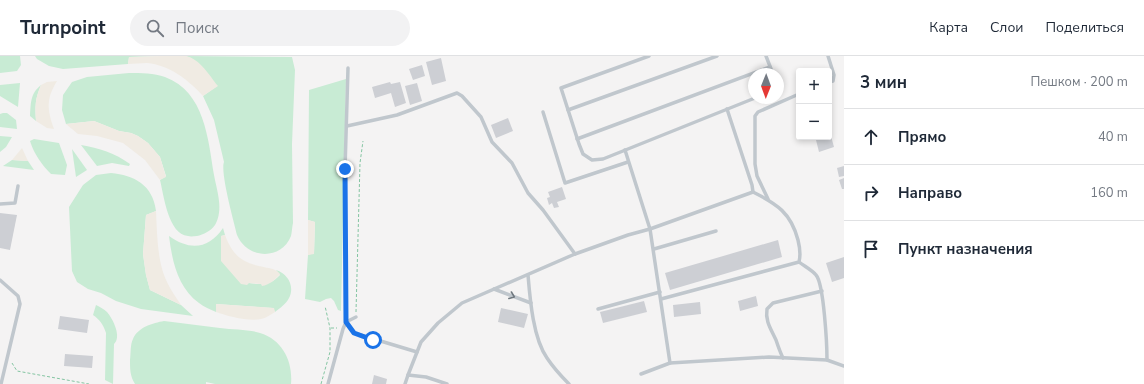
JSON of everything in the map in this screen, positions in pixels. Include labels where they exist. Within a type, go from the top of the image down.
[{"type":"lane","points":[[649,56],[561,88],[577,139],[584,154],[592,160],[603,159],[748,101]]},
{"type":"lane","points":[[568,110],[717,56]]},
{"type":"lane","points":[[577,139],[770,67],[766,56]]},
{"type":"lane","points":[[828,56],[832,68]]},
{"type":"lane","points":[[328,384],[346,322],[345,169],[348,68]]},
{"type":"lane","points":[[832,69],[834,75],[832,81]]},
{"type":"lane","points":[[347,126],[397,115],[457,93],[462,96],[481,117],[492,142],[512,163],[528,193],[543,210],[575,254]]},
{"type":"lane","points":[[768,200],[758,176],[755,164],[755,116],[758,112],[796,95]]},
{"type":"lane","points":[[727,110],[752,184],[753,192]]},
{"type":"lane","points":[[543,112],[565,183],[628,162]]},
{"type":"lane","points":[[624,150],[650,230],[670,363]]},
{"type":"lane","points":[[0,204],[15,203],[18,186]]},
{"type":"lane","points":[[405,384],[421,342],[438,322],[462,303],[575,254],[628,235],[650,230],[753,192],[775,204],[793,224],[800,251],[799,262]]},
{"type":"lane","points":[[654,249],[716,231]]},
{"type":"lane","points":[[799,262],[817,275],[822,292],[827,360]]},
{"type":"lane","points":[[661,299],[799,262]]},
{"type":"lane","points":[[528,275],[531,303],[540,346],[547,359],[569,384]]},
{"type":"lane","points":[[0,280],[18,296],[20,304],[1,384]]},
{"type":"lane","points":[[494,289],[531,303]]},
{"type":"lane","points":[[598,310],[660,292]]},
{"type":"lane","points":[[782,358],[776,340],[768,324],[766,315],[767,309],[773,303],[822,292]]},
{"type":"lane","points":[[346,322],[356,316]]},
{"type":"lane","points":[[346,322],[354,333],[373,340],[417,352]]},
{"type":"lane","points":[[641,374],[670,363],[769,357],[827,360],[844,366]]},
{"type":"lane","points":[[408,375],[426,377],[447,384]]},
{"type":"path","points":[[356,316],[360,163],[363,141]]},
{"type":"path","points":[[321,384],[330,352],[330,328],[325,306]]},
{"type":"path","points":[[330,328],[335,327]]},
{"type":"path","points":[[7,356],[17,371],[88,384]]},
{"type":"green space","points":[[0,56],[20,56],[21,65],[17,71],[0,73]]},
{"type":"green space","points":[[35,56],[161,56],[129,57],[128,64],[63,69],[49,66],[37,59]]},
{"type":"green space","points":[[185,56],[292,57],[295,70],[292,144],[293,223],[291,236],[280,250],[264,254],[256,252],[248,249],[237,235],[224,176],[224,162],[214,120],[203,96],[217,86],[191,58]]},
{"type":"green space","points":[[129,73],[152,74],[165,77],[178,84],[189,94],[196,105],[206,132],[218,194],[219,207],[218,219],[215,225],[212,229],[205,233],[197,236],[181,234],[171,222],[160,180],[166,176],[160,157],[148,143],[131,133],[119,131],[94,121],[66,124],[62,110],[63,95],[72,82],[87,77]]},
{"type":"green space","points":[[346,79],[341,311],[338,310],[331,298],[320,302],[305,299],[308,255],[314,253],[315,222],[308,220],[309,90]]},
{"type":"green space","points":[[20,83],[18,107],[0,96],[0,85]]},
{"type":"green space","points":[[41,85],[36,103],[36,121],[30,116],[31,103],[33,95],[37,88]]},
{"type":"green space","points":[[7,113],[16,120],[17,129],[0,127],[0,114]]},
{"type":"green space","points":[[0,136],[12,137],[6,147],[0,152]]},
{"type":"green space","points":[[34,139],[59,143],[67,165],[65,175],[51,174],[44,167],[36,155],[30,141]]},
{"type":"green space","points":[[81,145],[107,152],[130,164],[129,166],[112,163],[97,166]]},
{"type":"green space","points":[[72,149],[87,170],[76,177]]},
{"type":"green space","points":[[12,160],[28,161],[34,170],[3,166]]},
{"type":"green space","points":[[111,173],[127,176],[141,183],[147,188],[154,202],[156,211],[146,215],[143,254],[150,290],[181,305],[193,316],[141,309],[116,301],[101,293],[88,289],[77,282],[72,271],[69,207],[83,185],[96,175]]},
{"type":"green space","points":[[223,228],[225,235],[221,236],[249,283],[262,284],[273,281],[280,275],[276,270],[287,277],[291,285],[291,294],[285,304],[275,312],[273,308],[216,304],[216,312],[205,307],[192,297],[181,282],[174,264],[169,236],[184,244],[199,246],[212,240]]},
{"type":"green space","points":[[96,305],[107,312],[116,328],[117,337],[114,344],[113,384],[105,380],[106,333],[101,322],[93,315]]},
{"type":"green space","points":[[164,321],[251,331],[268,336],[280,346],[285,353],[290,368],[291,384],[215,384],[206,382],[206,384],[135,384],[131,375],[130,366],[132,341],[138,331],[151,324]]},
{"type":"sand","points":[[186,56],[196,60],[218,86],[203,96],[185,79],[171,70],[155,64],[128,64],[129,57]]},
{"type":"sand","points":[[57,81],[53,87],[49,99],[50,116],[54,129],[47,128],[36,121],[36,107],[41,85],[47,82]]},
{"type":"sand","points":[[94,121],[119,131],[131,133],[148,143],[160,157],[166,177],[160,180],[145,160],[123,143],[97,136],[78,134],[66,124]]},
{"type":"sand","points":[[22,148],[28,161],[12,160]]},
{"type":"sand","points":[[156,211],[160,260],[164,275],[181,305],[150,290],[146,275],[143,254],[146,215]]},
{"type":"sand","points":[[308,220],[315,222],[314,254],[308,255]]},
{"type":"sand","points":[[225,235],[231,248],[244,261],[275,270],[280,274],[267,285],[262,286],[261,284],[249,283],[247,285],[241,284],[221,261],[221,236]]},
{"type":"sand","points":[[216,304],[274,308],[275,312],[261,319],[244,319],[216,312]]},
{"type":"building","points":[[441,58],[446,81],[432,85],[426,62]]},
{"type":"building","points":[[422,65],[425,76],[413,80],[409,69]]},
{"type":"building","points":[[390,82],[391,84],[400,82],[406,103],[395,107],[391,93],[375,98],[372,87]]},
{"type":"building","points":[[417,83],[422,101],[410,105],[405,86]]},
{"type":"building","points":[[508,118],[513,131],[496,138],[491,125]]},
{"type":"building","points":[[816,140],[832,140],[834,147],[819,152]]},
{"type":"building","points":[[844,166],[844,176],[839,177],[837,168]]},
{"type":"building","points":[[844,178],[844,189],[842,189],[839,180]]},
{"type":"building","points":[[562,187],[566,199],[557,202],[559,207],[554,208],[552,203],[549,205],[547,198],[550,197],[548,192]]},
{"type":"building","points":[[0,213],[17,215],[10,250],[0,248]]},
{"type":"building","points":[[778,240],[782,257],[670,290],[665,273]]},
{"type":"building","points":[[844,257],[844,278],[832,282],[826,263]]},
{"type":"building","points":[[756,296],[758,306],[740,311],[738,301]]},
{"type":"building","points":[[644,301],[647,312],[603,323],[600,312]]},
{"type":"building","points":[[700,302],[701,314],[674,317],[673,305]]},
{"type":"building","points":[[501,308],[528,314],[524,328],[498,322]]},
{"type":"building","points":[[60,316],[89,320],[87,333],[58,329]]},
{"type":"building","points":[[65,354],[93,356],[92,368],[64,366]]},
{"type":"building","points":[[374,375],[387,379],[386,384],[372,384]]},
{"type":"route","points":[[345,169],[346,322],[354,333],[373,340]]}]
